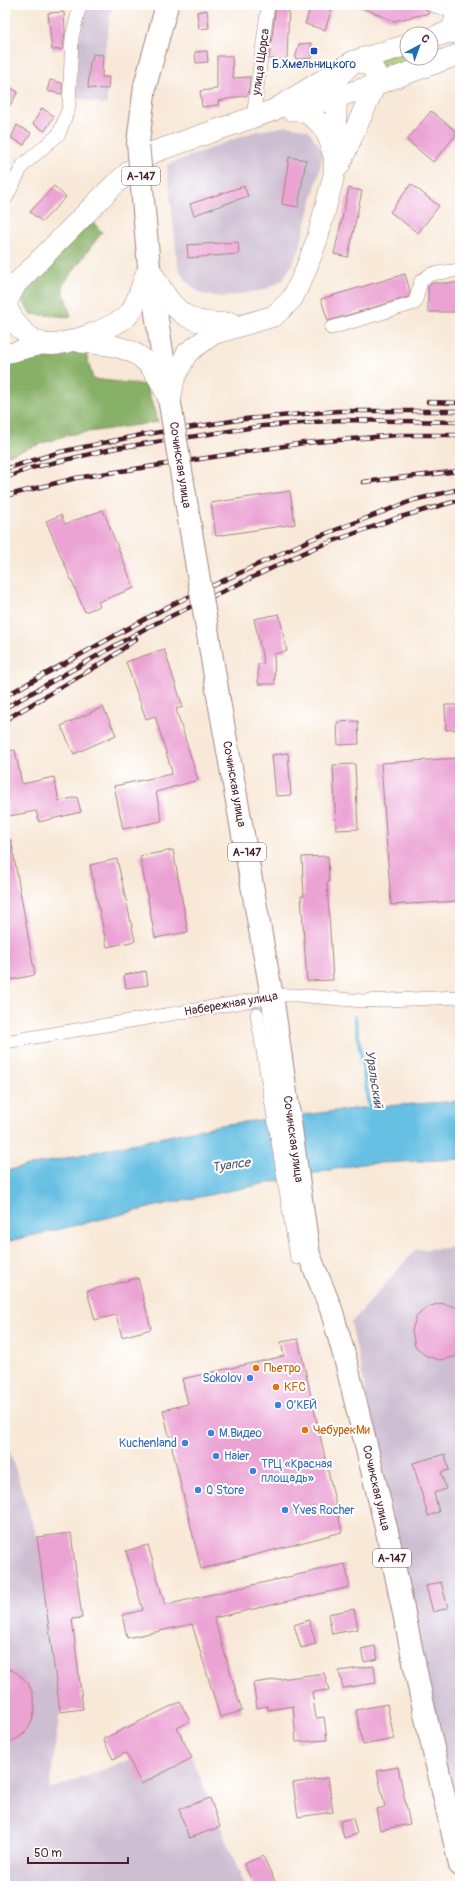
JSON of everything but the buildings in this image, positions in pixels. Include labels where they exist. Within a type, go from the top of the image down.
[{"type":"highway","name":"А-147","points":[[167,5],[145,86],[138,143],[149,268],[170,404]]},
{"type":"highway","name":"Сочинская улица","points":[[170,404],[267,1004],[303,1257],[331,1309],[345,1358],[388,1536],[421,1696],[460,1865]]},
{"type":"main road","points":[[45,344],[22,330],[8,311],[6,303],[10,290],[113,186],[152,153],[274,110],[354,61],[399,47]]},
{"type":"main road","points":[[274,110],[299,109],[337,98],[460,54]]},
{"type":"main road","points":[[332,185],[378,78],[371,65],[354,61]]},
{"type":"main road","points":[[332,185],[337,78],[354,61]]},
{"type":"main road","points":[[299,109],[318,121],[326,130],[331,144],[332,185]]},
{"type":"main road","name":"А-147","points":[[170,404],[174,379],[187,353],[212,334],[274,316],[292,299],[307,267],[332,185]]},
{"type":"main road","name":"А-147","points":[[149,268],[165,297],[186,317],[211,325],[256,321]]},
{"type":"main road","name":"А-147","points":[[45,344],[67,341],[105,330],[119,323],[130,313],[149,268]]},
{"type":"main road","name":"А-147","points":[[67,341],[127,348],[153,369],[161,382],[170,404]]},
{"type":"main road","points":[[5,354],[45,344]]},
{"type":"street","points":[[5,200],[23,165],[59,134],[69,106],[72,37],[80,5]]},
{"type":"street","name":"улица Щорса","points":[[253,118],[268,5]]},
{"type":"street","points":[[432,5],[455,9],[446,34]]},
{"type":"street","points":[[331,328],[415,303],[421,281],[431,274],[460,270]]},
{"type":"street","name":"Набережная улица","points":[[5,1042],[267,1004],[298,994],[362,1001],[460,997]]},
{"type":"shaded area","points":[[87,5],[112,5],[100,81],[107,83],[107,105],[75,98],[79,41]]},
{"type":"shaded area","points":[[287,126],[308,130],[324,152],[299,251],[283,280],[264,290],[223,297],[201,294],[188,283],[178,268],[167,165],[253,132]]},
{"type":"shaded area","points":[[460,1247],[460,1836],[351,1323],[415,1250]]},
{"type":"shaded area","points":[[5,1437],[37,1537],[60,1712],[49,1790],[129,1760],[142,1784],[192,1758],[245,1886],[5,1886]]},
{"type":"green space","points":[[399,53],[399,66],[406,66],[387,74],[379,60]]},
{"type":"green space","points":[[87,216],[102,232],[62,286],[71,317],[31,314],[17,293]]},
{"type":"green space","points":[[85,351],[93,379],[146,385],[158,422],[67,435],[5,456],[5,361],[33,355]]},
{"type":"water","name":"Туапсе","points":[[460,1101],[460,1159],[360,1164],[165,1204],[5,1242],[5,1171],[220,1125],[370,1107]]},
{"type":"waterway","name":"Уральский","points":[[355,1017],[370,1111]]},
{"type":"railway","points":[[428,402],[460,403]]},
{"type":"railway","points":[[5,469],[60,452],[141,435],[245,419],[338,411],[460,411]]},
{"type":"railway","points":[[5,478],[31,468],[116,448],[263,426],[341,420],[460,422]]},
{"type":"railway","points":[[5,496],[76,478],[304,443],[398,435],[460,435]]},
{"type":"railway","points":[[363,482],[460,471]]},
{"type":"railway","points":[[5,696],[169,606],[312,539],[414,500],[460,489]]},
{"type":"railway","points":[[5,708],[148,627],[314,548],[397,518],[460,500]]},
{"type":"railway","points":[[5,720],[109,659],[136,639]]},
{"type":"place","name":"Б.Хмельницкого","points":[[314,51]]},
{"type":"place","name":"Пьетро","points":[[256,1368]]},
{"type":"place","name":"Sokolov","points":[[250,1378]]},
{"type":"place","name":"KFC","points":[[276,1387]]},
{"type":"place","name":"О’КЕЙ","points":[[278,1405]]},
{"type":"place","name":"ЧебурекМи","points":[[305,1430]]},
{"type":"place","name":"М.Видео","points":[[211,1433]]},
{"type":"place","name":"Kuchenland","points":[[185,1443]]},
{"type":"place","name":"Haier","points":[[216,1456]]},
{"type":"place","name":"ТРЦ «Красная площадь»","points":[[253,1471]]},
{"type":"place","name":"Q Store","points":[[198,1490]]},
{"type":"place","name":"Yves Rocher","points":[[285,1510]]}]
